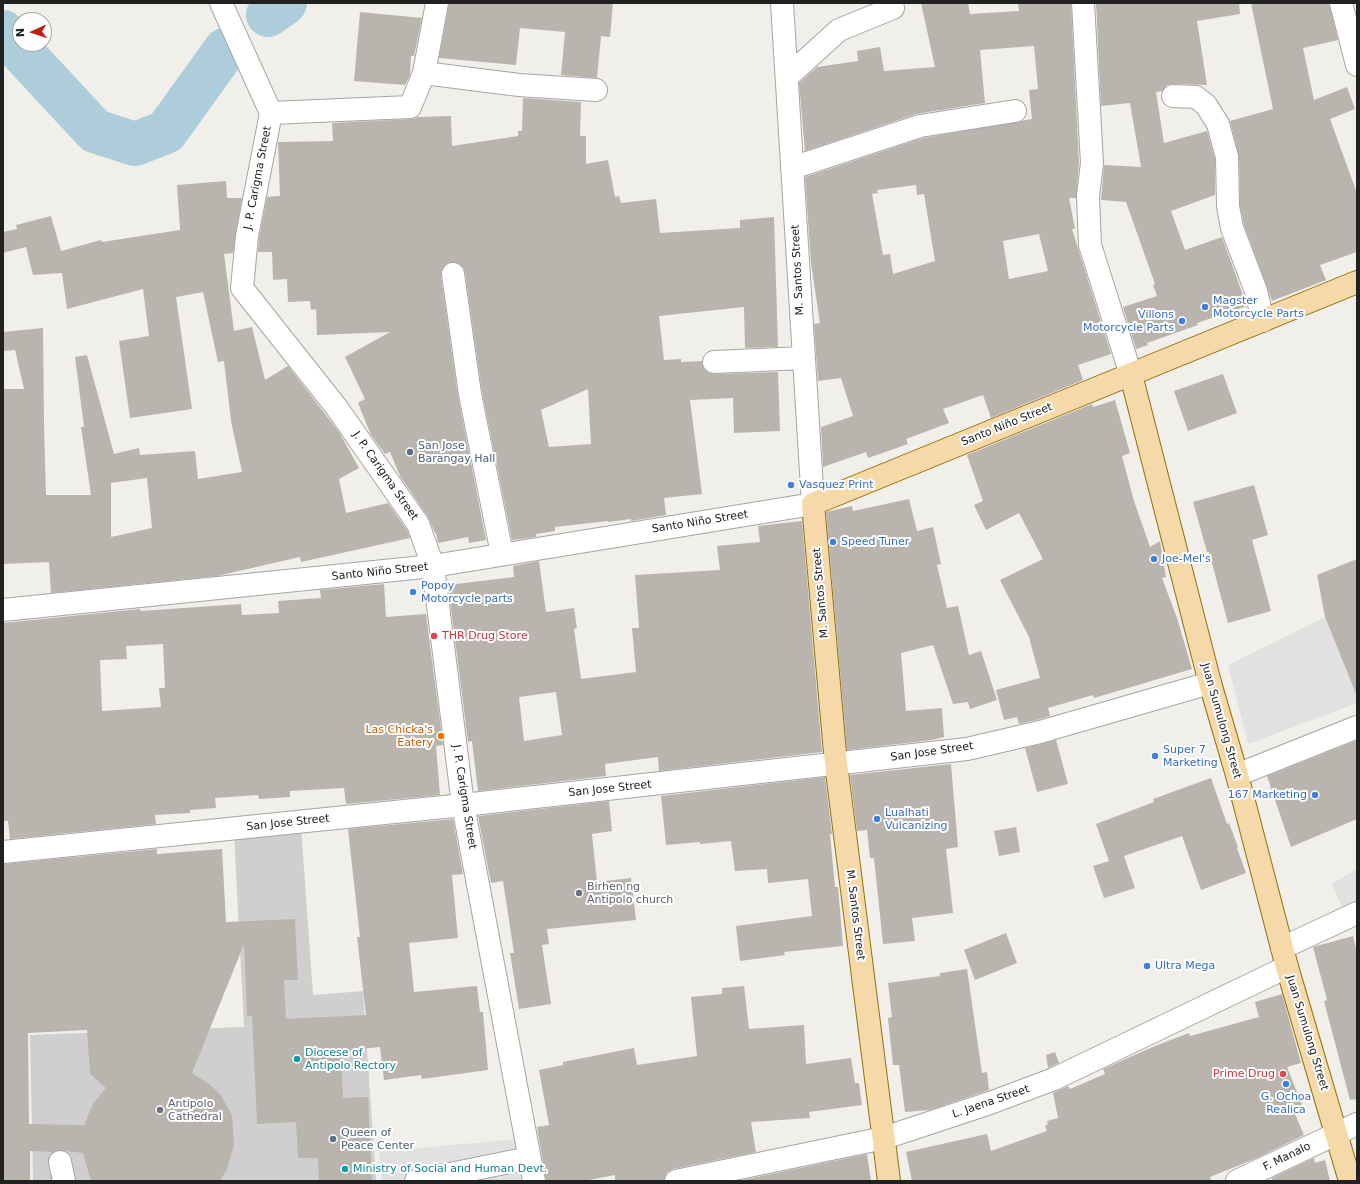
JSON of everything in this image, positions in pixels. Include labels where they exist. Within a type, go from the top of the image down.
[{"type":"main road","name":"Santo Niño Street","points":[[813,504],[1357,282]]},
{"type":"main road","name":"Juan Sumulong Street","points":[[1131,375],[1210,682],[1237,775],[1285,958],[1337,1132],[1350,1181]]},
{"type":"main road","name":"M. Santos Street","points":[[813,504],[836,764],[889,1181]]},
{"type":"street","name":"J. P. Carigma Street","points":[[221,3],[271,113],[247,236],[242,288],[337,408],[418,524],[433,566],[463,805],[534,1181]]},
{"type":"street","points":[[271,113],[410,107],[424,72],[437,3]]},
{"type":"street","name":"M. Santos Street","points":[[782,3],[813,504]]},
{"type":"street","points":[[1083,3],[1092,163],[1088,196],[1090,245],[1131,375]]},
{"type":"street","points":[[1341,3],[1357,65]]},
{"type":"street","points":[[787,77],[839,30],[893,8]]},
{"type":"street","points":[[424,72],[519,85],[596,90]]},
{"type":"street","points":[[1172,96],[1196,97],[1206,105],[1218,124],[1227,157],[1228,206],[1232,228],[1256,291],[1263,321]]},
{"type":"street","points":[[792,168],[920,126],[1015,111]]},
{"type":"street","points":[[453,274],[470,394],[502,554]]},
{"type":"street","points":[[714,362],[804,358]]},
{"type":"street","name":"Santo Niño Street","points":[[3,610],[433,566],[813,504]]},
{"type":"street","name":"San Jose Street","points":[[3,852],[463,805],[967,749],[1040,732],[1210,682]]},
{"type":"street","points":[[1237,775],[1357,727]]},
{"type":"street","name":"L. Jaena Street","points":[[676,1181],[884,1138],[1054,1080],[1285,958],[1357,913]]},
{"type":"street","name":"F. Manalo","points":[[1237,1181],[1337,1132],[1357,1124]]},
{"type":"street","points":[[416,1181],[529,1158]]},
{"type":"shaded area","points":[[1325,617],[1357,697],[1357,703],[1248,744],[1228,665]]},
{"type":"shaded area","points":[[301,827],[313,995],[363,991],[376,1181],[33,1181],[30,1035],[244,1027],[234,833]]},
{"type":"shaded area","points":[[1357,869],[1357,905],[1344,912],[1332,884]]},
{"type":"shaded area","points":[[517,1139],[521,1181],[382,1181],[379,1152]]},
{"type":"building","points":[[449,3],[613,3],[610,37],[601,36],[597,78],[561,75],[565,32],[520,28],[516,65],[439,58]]},
{"type":"building","points":[[921,3],[968,3],[970,14],[1019,11],[1018,3],[1071,3],[1079,163],[1076,198],[1069,198],[1075,229],[1072,229],[1111,354],[1078,365],[1083,380],[991,418],[983,395],[943,409],[949,423],[906,439],[908,444],[868,458],[866,452],[823,467],[821,427],[853,416],[841,378],[818,381],[814,324],[820,323],[811,263],[805,177],[923,138],[1032,119],[1029,90],[1038,89],[1034,46],[980,50],[985,103],[916,114],[805,151],[799,83],[817,67],[858,61],[857,51],[880,47],[884,71],[935,67]],"holes":[[[916,185],[917,195],[924,194],[935,261],[893,274],[890,254],[883,255],[872,194],[878,193],[877,190]],[[1039,234],[1048,271],[1009,279],[1003,241]]]},
{"type":"building","points":[[1096,3],[1239,3],[1240,14],[1197,21],[1207,85],[1173,84],[1167,85],[1162,91],[1156,92],[1164,143],[1207,131],[1215,159],[1215,195],[1171,211],[1185,250],[1222,237],[1247,306],[1197,323],[1198,325],[1147,343],[1148,345],[1136,349],[1123,307],[1157,296],[1153,285],[1155,284],[1126,202],[1101,200],[1104,165],[1141,167],[1130,103],[1101,106]]},
{"type":"building","points":[[1251,3],[1329,3],[1338,40],[1303,48],[1314,100],[1347,87],[1355,109],[1330,119],[1357,193],[1357,252],[1320,265],[1326,280],[1272,301],[1244,225],[1240,205],[1239,157],[1230,121],[1273,109]]},
{"type":"building","points":[[360,12],[422,18],[414,56],[411,56],[410,75],[405,85],[354,81]]},
{"type":"building","points":[[523,98],[581,102],[580,136],[586,136],[586,164],[608,160],[615,197],[619,196],[621,203],[656,199],[660,233],[740,228],[740,220],[774,217],[778,347],[745,348],[744,307],[659,316],[664,360],[681,359],[681,362],[702,361],[704,369],[709,373],[714,374],[778,372],[780,431],[734,433],[733,398],[690,400],[702,494],[664,498],[666,515],[631,521],[631,519],[555,527],[555,531],[536,534],[536,537],[512,540],[482,392],[465,272],[463,267],[458,263],[451,262],[446,264],[442,269],[441,276],[458,396],[486,540],[469,543],[468,537],[438,543],[436,533],[428,517],[400,476],[390,452],[385,454],[371,435],[358,403],[365,399],[345,357],[390,332],[317,335],[316,309],[311,310],[310,301],[288,302],[287,279],[273,280],[272,252],[258,252],[259,238],[267,197],[280,196],[278,142],[333,141],[332,123],[411,119],[418,117],[451,116],[452,146],[518,136],[518,131],[522,131]],"holes":[[[588,389],[591,444],[549,447],[541,410]]]},
{"type":"building","points":[[226,181],[227,198],[242,198],[233,253],[224,254],[234,331],[252,327],[265,380],[288,366],[339,432],[359,468],[339,479],[346,513],[388,503],[407,530],[410,538],[301,562],[300,557],[217,576],[51,593],[49,562],[3,564],[3,389],[24,389],[15,350],[3,351],[3,332],[43,328],[46,495],[91,495],[81,427],[84,427],[75,357],[87,355],[114,454],[139,448],[140,455],[195,451],[198,479],[242,472],[231,421],[224,361],[218,362],[203,292],[176,297],[192,409],[130,418],[119,341],[149,336],[143,289],[67,309],[62,273],[33,275],[26,247],[3,253],[3,232],[17,229],[16,225],[51,216],[61,251],[101,240],[102,242],[180,230],[177,185]],"holes":[[[147,478],[152,528],[111,537],[111,483]]]},
{"type":"building","points":[[1223,374],[1237,413],[1188,431],[1174,391]]},
{"type":"building","points":[[1115,400],[1130,453],[1122,456],[1134,501],[1150,547],[1160,541],[1166,577],[1162,578],[1177,618],[1192,669],[1094,698],[1093,695],[1048,708],[1050,716],[1037,720],[1019,724],[1017,717],[1004,720],[996,690],[1040,678],[1029,637],[1000,580],[1043,559],[1019,513],[986,530],[974,505],[983,501],[967,455],[1092,404],[1093,407]]},
{"type":"building","points":[[1254,485],[1268,535],[1252,540],[1271,611],[1228,623],[1209,552],[1207,552],[1193,502]]},
{"type":"building","points":[[909,499],[917,531],[933,527],[941,564],[937,565],[947,608],[958,606],[969,655],[981,651],[997,700],[970,709],[968,702],[953,704],[933,645],[901,653],[906,711],[942,708],[944,737],[932,740],[847,750],[826,512],[852,506],[853,511]]},
{"type":"building","points":[[802,521],[822,752],[659,771],[658,757],[605,764],[606,776],[478,791],[472,741],[468,742],[448,585],[514,577],[513,566],[539,561],[546,612],[574,608],[577,628],[574,629],[581,679],[636,672],[632,628],[639,628],[635,575],[720,570],[717,546],[760,542],[758,526]],"holes":[[[556,692],[562,735],[524,741],[519,697]]]},
{"type":"building","points":[[1357,559],[1356,694],[1325,617],[1317,575]]},
{"type":"building","points":[[384,584],[386,617],[426,614],[443,745],[436,746],[440,795],[346,804],[344,788],[290,791],[290,797],[259,799],[258,795],[215,798],[216,808],[190,810],[190,813],[155,815],[156,824],[10,839],[8,821],[3,821],[3,623],[140,609],[141,611],[241,604],[242,615],[279,613],[278,601],[321,598],[320,590]],"holes":[[[163,644],[165,688],[159,688],[161,707],[102,711],[100,660],[127,659],[126,646]]]},
{"type":"building","points":[[1056,740],[1068,784],[1037,792],[1025,748]]},
{"type":"building","name":"167 Marketing","points":[[1357,740],[1357,819],[1291,847],[1267,776]]},
{"type":"building","points":[[951,764],[958,847],[946,849],[953,913],[912,918],[915,941],[883,944],[874,858],[870,858],[867,830],[857,831],[850,775]]},
{"type":"building","points":[[825,777],[832,834],[830,834],[835,887],[838,887],[843,946],[784,952],[785,955],[740,961],[736,926],[812,916],[808,879],[768,883],[767,869],[735,871],[731,841],[666,845],[661,796]]},
{"type":"building","points":[[1211,778],[1227,824],[1229,823],[1238,847],[1237,848],[1246,873],[1201,890],[1182,836],[1124,856],[1135,888],[1104,898],[1093,866],[1109,861],[1096,824],[1154,802],[1153,799]]},
{"type":"building","points":[[609,801],[612,831],[592,834],[597,882],[631,878],[636,920],[547,929],[549,944],[542,945],[551,1004],[519,1009],[510,953],[514,953],[503,881],[491,883],[478,816]]},
{"type":"building","points":[[453,819],[463,874],[452,875],[458,938],[409,943],[414,992],[477,986],[480,1012],[483,1012],[488,1070],[422,1079],[421,1075],[384,1080],[380,1047],[341,1051],[343,1098],[368,1097],[372,1181],[319,1181],[318,1158],[298,1158],[296,1122],[257,1124],[252,1016],[247,1016],[244,944],[192,1073],[209,1084],[221,1095],[232,1116],[234,1145],[227,1169],[220,1181],[91,1181],[83,1153],[58,1150],[53,1152],[30,1151],[30,1181],[3,1181],[3,864],[157,849],[157,854],[222,849],[226,922],[295,919],[298,980],[284,980],[286,1019],[366,1015],[357,937],[360,937],[348,829]],"holes":[[[87,1030],[90,1074],[106,1088],[93,1104],[84,1125],[29,1124],[28,1033]]]},
{"type":"building","points":[[1016,827],[1020,852],[999,856],[994,831]]},
{"type":"building","points":[[1006,933],[1017,963],[975,980],[964,950]]},
{"type":"building","points":[[1353,936],[1357,952],[1357,1099],[1350,1100],[1324,1001],[1327,1000],[1313,947]]},
{"type":"building","points":[[967,969],[982,1073],[987,1072],[989,1090],[930,1110],[905,1112],[899,1065],[893,1065],[888,1018],[892,1017],[888,983],[940,976],[940,973]]},
{"type":"building","points":[[744,986],[749,1029],[804,1025],[806,1064],[851,1058],[855,1083],[859,1083],[862,1105],[809,1112],[810,1118],[751,1122],[756,1152],[673,1169],[667,1172],[664,1181],[615,1181],[615,1175],[584,1181],[546,1181],[537,1127],[549,1125],[539,1070],[563,1065],[563,1062],[634,1048],[637,1065],[697,1056],[691,997],[722,994],[722,988]]},
{"type":"building","points":[[1282,994],[1301,1063],[1287,1067],[1302,1105],[1293,1109],[1304,1135],[1257,1158],[1210,1177],[1211,1181],[912,1181],[906,1152],[987,1134],[991,1151],[1047,1131],[1045,1126],[1048,1124],[1047,1121],[1058,1118],[1053,1093],[1068,1086],[1070,1089],[1105,1074],[1103,1069],[1189,1033],[1190,1036],[1259,1017],[1255,1002]]},
{"type":"building","points":[[1055,1052],[1059,1063],[1048,1068],[1046,1055]]},
{"type":"building","points":[[867,1154],[871,1181],[738,1181]]},
{"type":"building","points":[[1314,1158],[1315,1163],[1325,1160],[1330,1181],[1272,1181],[1272,1178]]},
{"type":"waterway","points":[[268,15],[285,3]]},
{"type":"waterway","points":[[3,32],[95,131],[135,144],[166,132],[225,50]]},
{"type":"place","name":"Magster Motorcycle Parts","points":[[1205,307]]},
{"type":"place","name":"Villons Motorcycle Parts","points":[[1182,321]]},
{"type":"place","name":"San Jose Barangay Hall","points":[[410,452]]},
{"type":"place","name":"Vasquez Print","points":[[791,485]]},
{"type":"place","name":"Speed Tuner","points":[[833,542]]},
{"type":"place","name":"Joe-Mel's","points":[[1154,559]]},
{"type":"place","name":"Popoy Motorcycle parts","points":[[413,592]]},
{"type":"place","name":"THR Drug Store","points":[[434,636]]},
{"type":"place","name":"Las Chicka's Eatery","points":[[441,736]]},
{"type":"place","name":"Super 7 Marketing","points":[[1155,756]]},
{"type":"place","name":"167 Marketing","points":[[1315,795]]},
{"type":"place","name":"Lualhati Vulcanizing","points":[[877,819]]},
{"type":"place","name":"Birhen ng Antipolo church","points":[[579,893]]},
{"type":"place","name":"Ultra Mega","points":[[1147,966]]},
{"type":"place","name":"Diocese of Antipolo Rectory","points":[[297,1059]]},
{"type":"place","name":"Prime Drug","points":[[1283,1074]]},
{"type":"place","name":"G. Ochoa Realica","points":[[1286,1084]]},
{"type":"place","name":"Antipolo Cathedral","points":[[160,1110]]},
{"type":"place","name":"Queen of Peace Center","points":[[333,1139]]},
{"type":"place","name":"Ministry of Social and Human Devt.","points":[[345,1169]]}]
